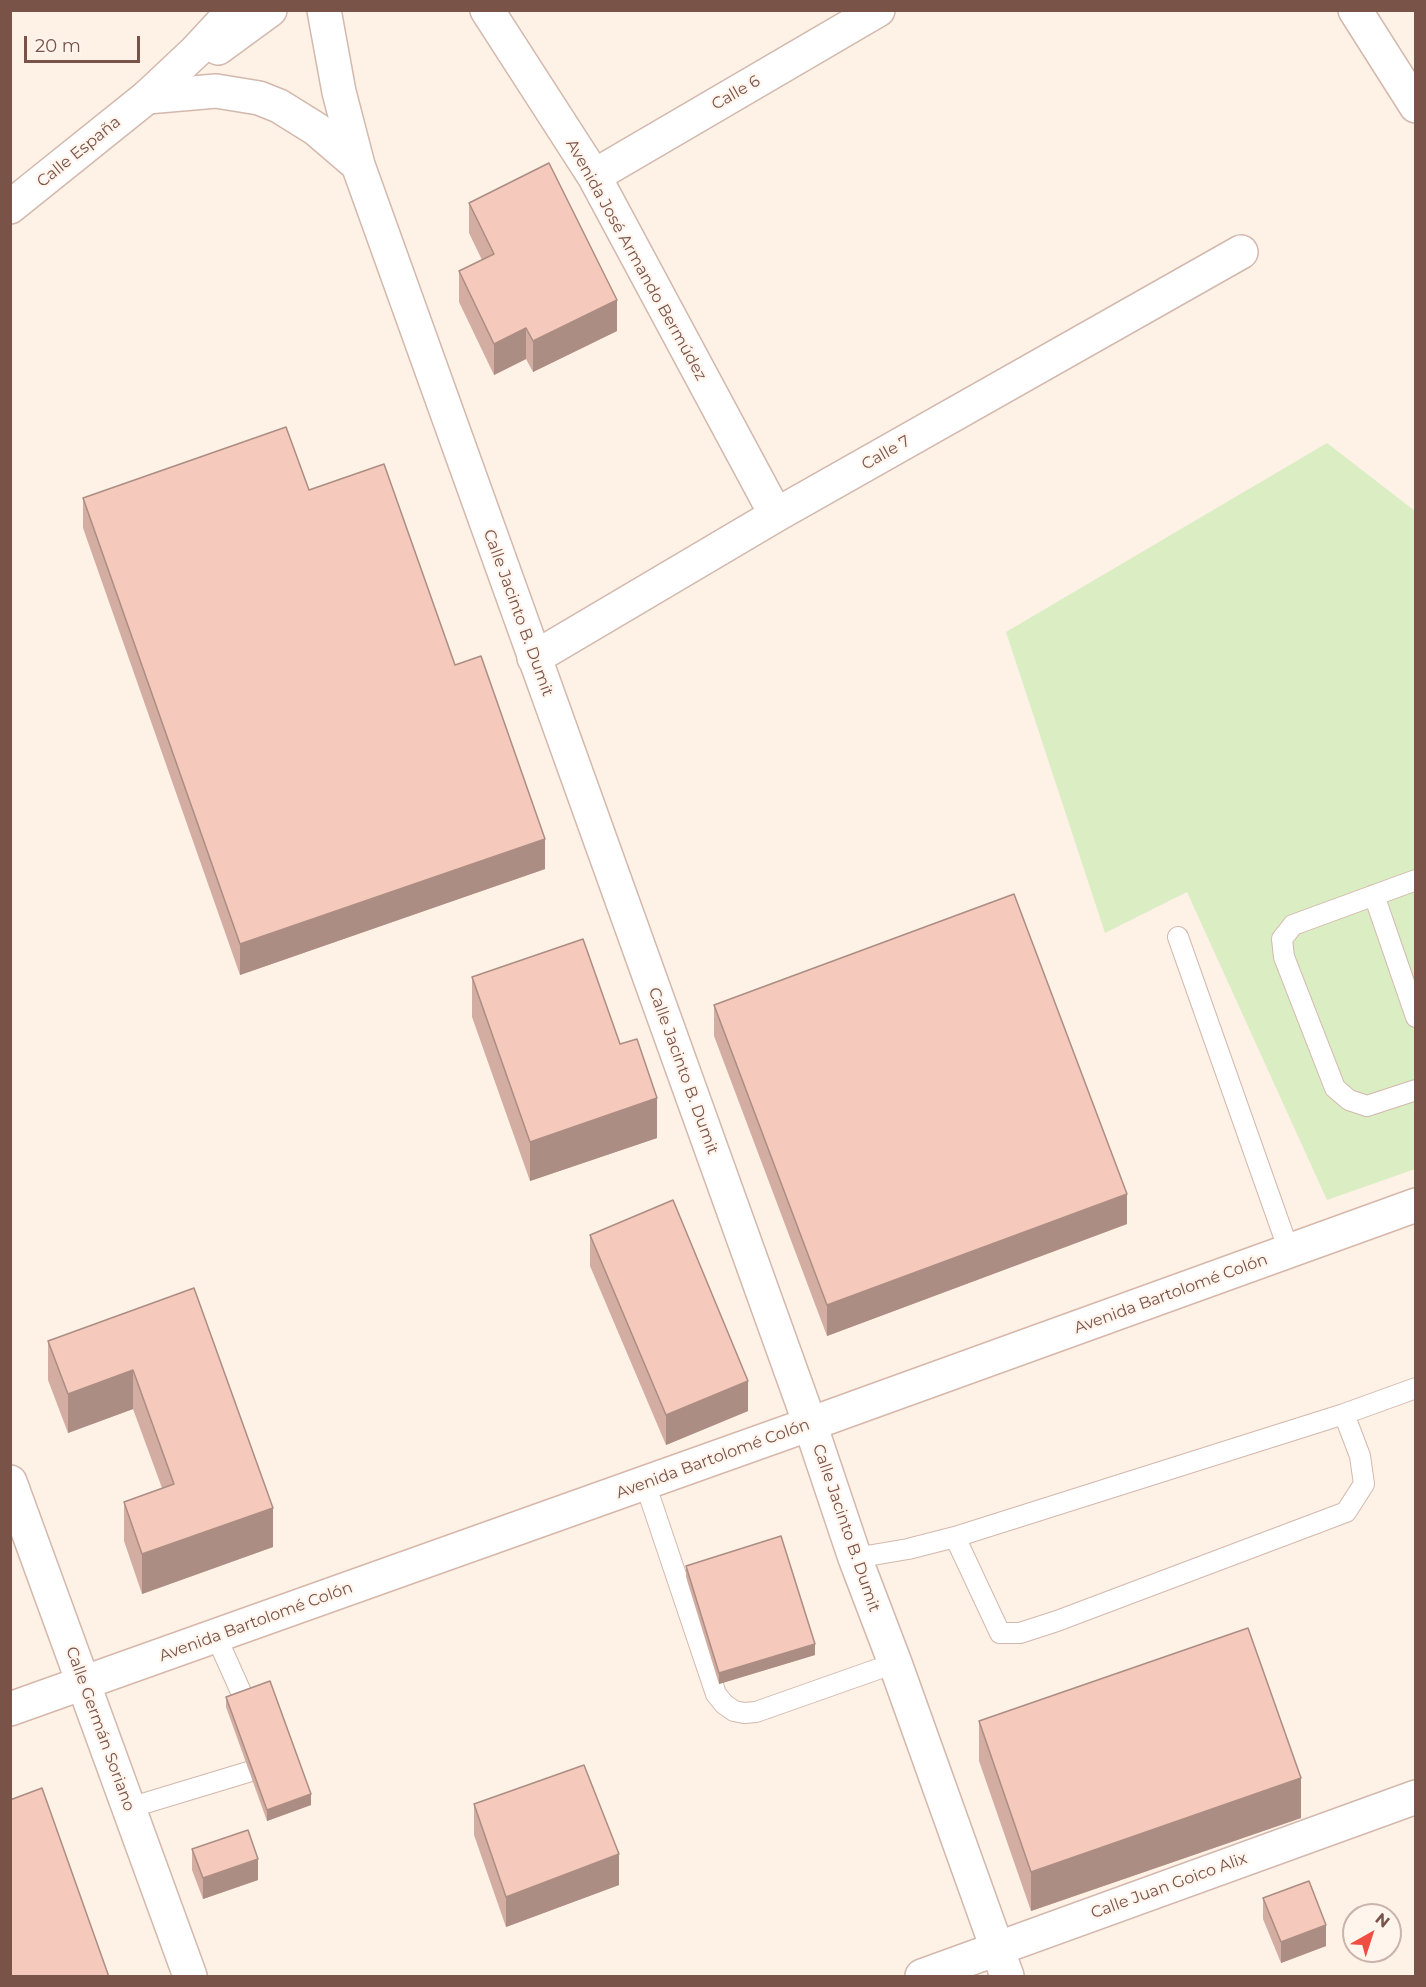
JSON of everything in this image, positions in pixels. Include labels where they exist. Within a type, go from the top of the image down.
[{"type":"street","name":"Calle España","points":[[147,97],[196,51],[234,10]]},
{"type":"street","name":"Calle España","points":[[10,207],[147,97],[270,10]]},
{"type":"street","points":[[324,10],[339,92],[358,165]]},
{"type":"street","name":"Avenida José Armando Bermúdez","points":[[487,10],[594,176],[776,515]]},
{"type":"street","name":"Calle 6","points":[[594,176],[878,10]]},
{"type":"street","points":[[1355,10],[1416,106]]},
{"type":"street","points":[[147,97],[216,91],[259,98],[298,117],[316,129],[358,165]]},
{"type":"street","name":"Calle Jacinto B. Dumit","points":[[358,165],[810,1424],[855,1558],[1002,1963]]},
{"type":"street","name":"Calle 7","points":[[534,657],[776,515],[1241,252]]},
{"type":"street","name":"Avenida Bartolomé Colón","points":[[10,1709],[1416,1205]]},
{"type":"street","name":"Calle Germán Soriano","points":[[10,1482],[190,1977]]},
{"type":"street","name":"Calle Juan Goico Alix","points":[[922,1977],[1002,1963],[1416,1797]]},
{"type":"lane","points":[[1416,880],[1293,925],[1282,939],[1284,957],[1335,1088],[1349,1100],[1367,1106],[1416,1090]]},
{"type":"lane","points":[[1374,895],[1416,1017]]},
{"type":"lane","points":[[1178,937],[1289,1251]]},
{"type":"lane","points":[[855,1558],[908,1549],[955,1537],[1344,1414],[1416,1388]]},
{"type":"lane","points":[[955,1537],[1000,1633],[1020,1633],[1346,1512],[1364,1484],[1360,1456],[1344,1414]]},
{"type":"lane","points":[[645,1483],[716,1694],[724,1704],[734,1711],[756,1712],[895,1663]]},
{"type":"lane","points":[[216,1636],[245,1701]]},
{"type":"lane","points":[[129,1808],[248,1772]]},
{"type":"green space","points":[[1327,443],[1415,511],[1415,1169],[1327,1200],[1187,892],[1105,933],[1006,632]]},
{"type":"building","points":[[549,163],[617,300],[533,341],[526,328],[494,344],[459,271],[494,254],[469,203]]},
{"type":"building","points":[[286,427],[309,490],[384,464],[455,665],[481,656],[545,839],[240,944],[83,498]]},
{"type":"building","points":[[1014,894],[1127,1194],[827,1305],[714,1005]]},
{"type":"building","points":[[583,939],[620,1044],[637,1039],[657,1098],[530,1142],[472,977]]},
{"type":"building","points":[[673,1200],[748,1381],[666,1415],[590,1235]]},
{"type":"building","points":[[194,1288],[273,1508],[142,1554],[124,1502],[174,1484],[133,1370],[68,1394],[48,1341]]},
{"type":"building","points":[[781,1536],[815,1644],[719,1673],[686,1566]]},
{"type":"building","points":[[1248,1628],[1301,1778],[1031,1872],[979,1721]]},
{"type":"building","points":[[270,1681],[311,1794],[267,1810],[226,1697]]},
{"type":"building","points":[[584,1765],[619,1854],[506,1897],[474,1804]]},
{"type":"building","points":[[42,1788],[109,1977],[10,1977],[10,1800]]},
{"type":"building","points":[[248,1830],[258,1859],[203,1878],[192,1849]]},
{"type":"building","points":[[1309,1881],[1326,1925],[1281,1942],[1263,1898]]}]
